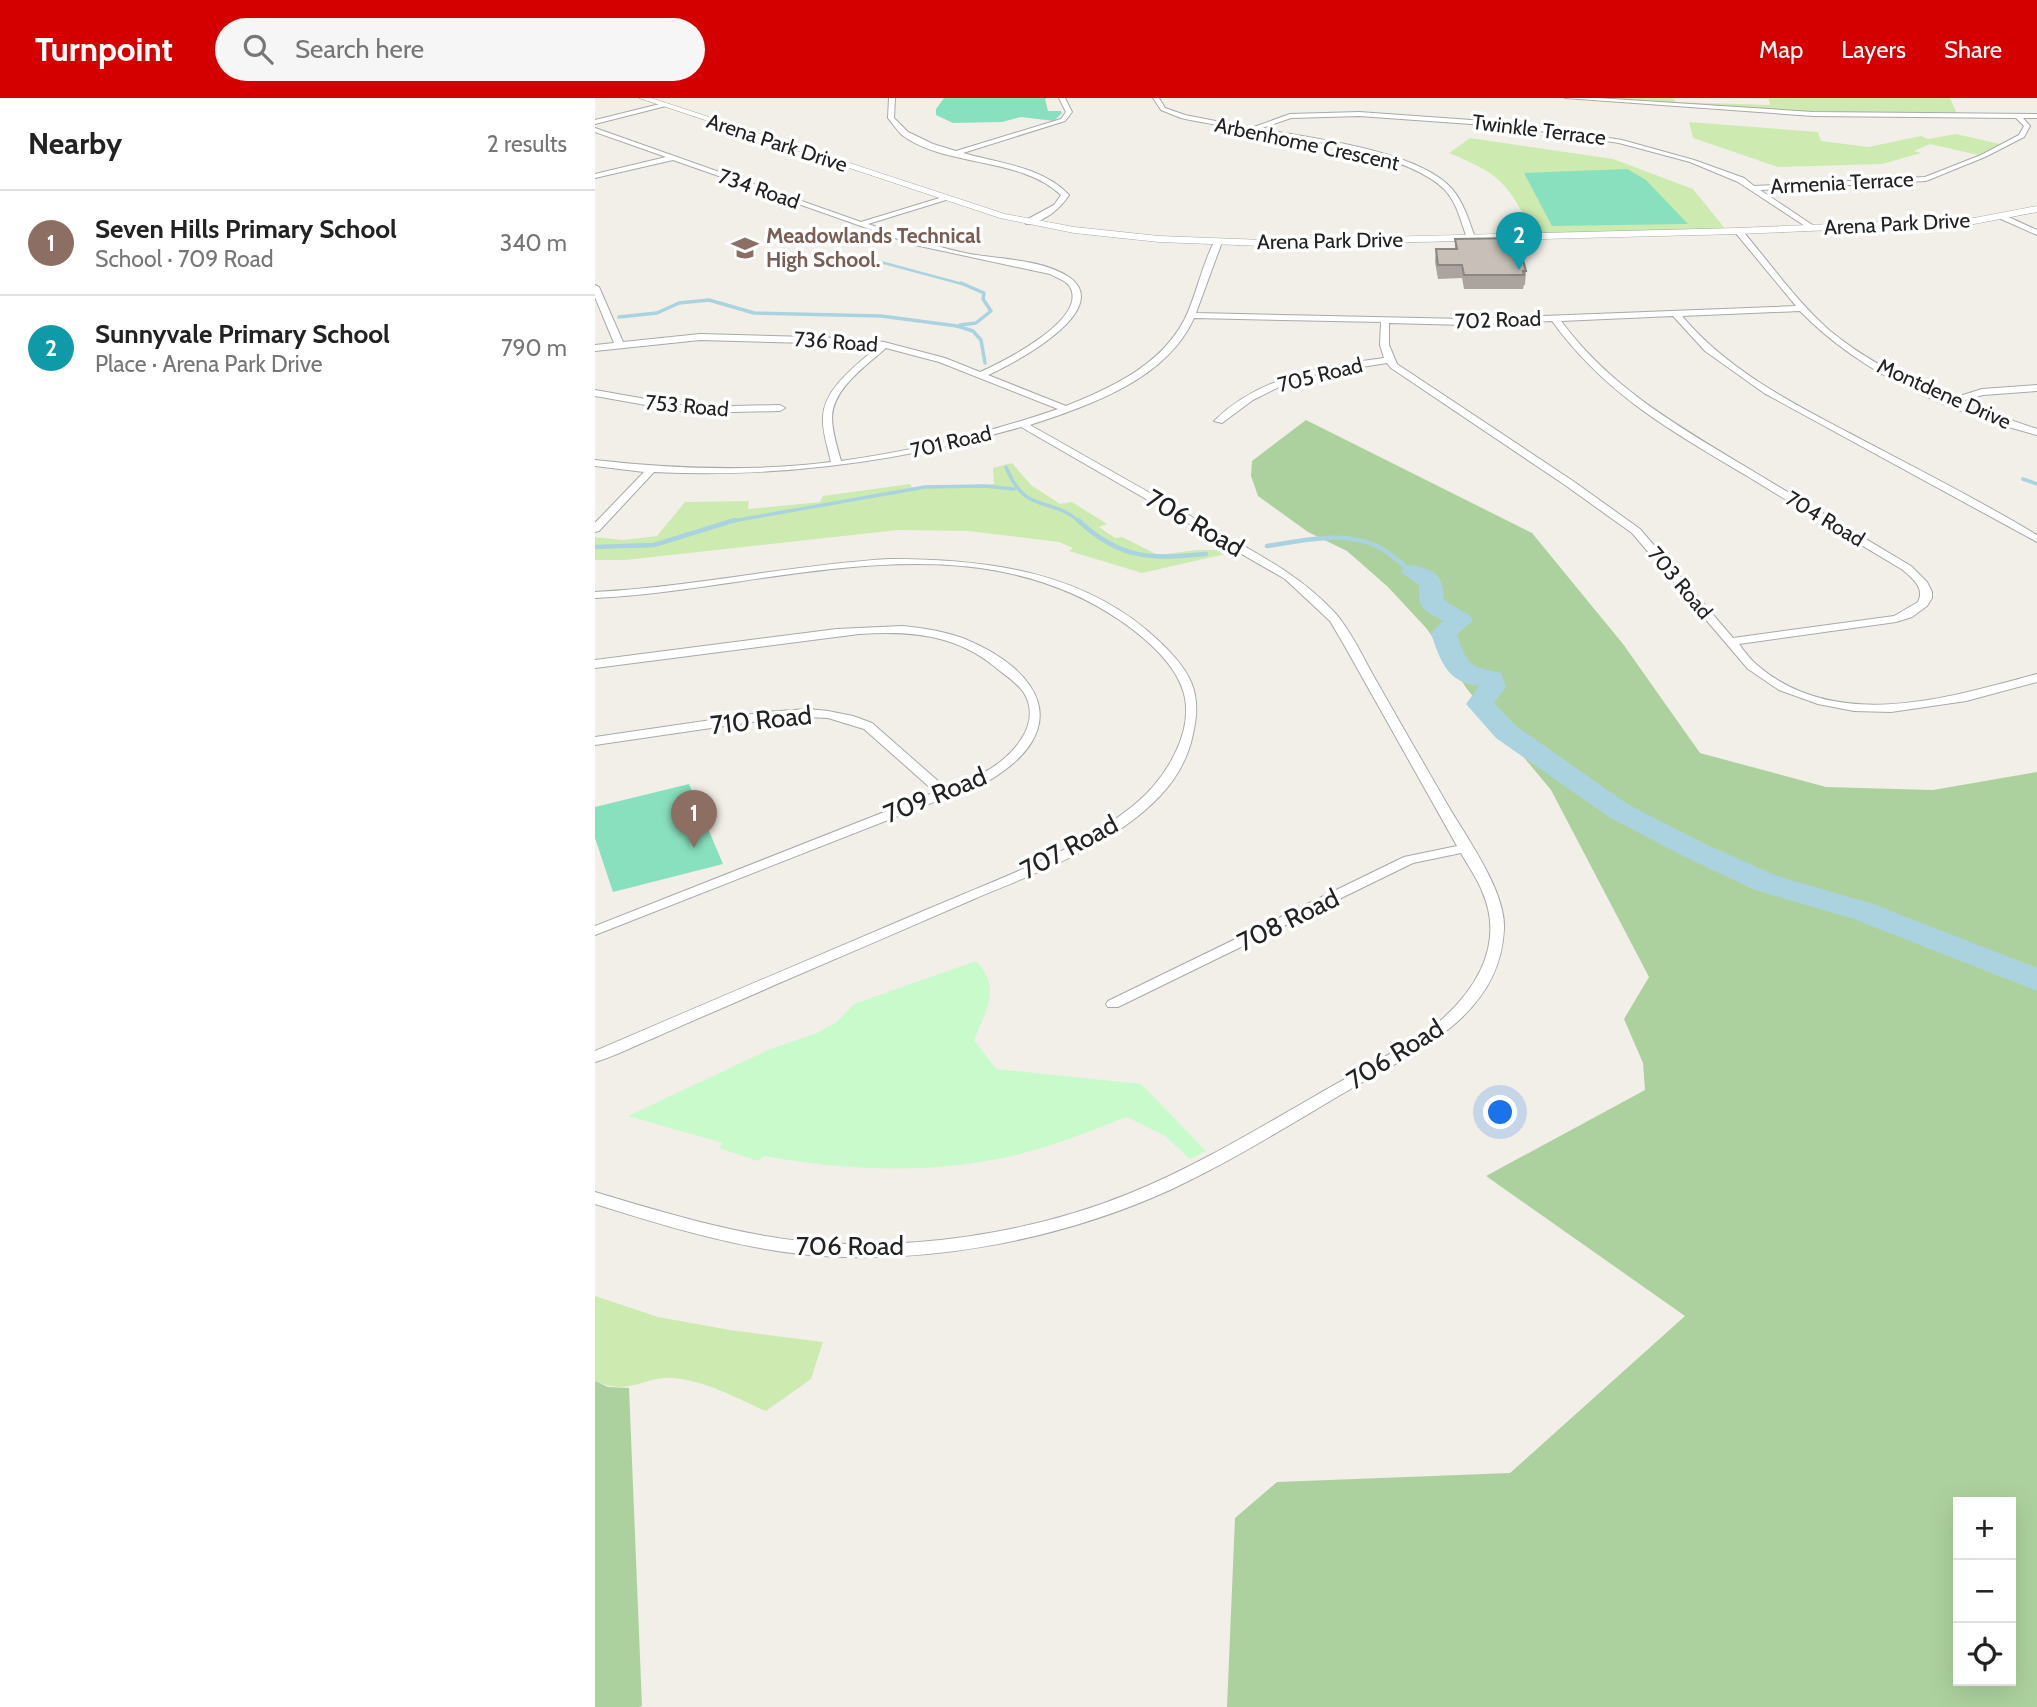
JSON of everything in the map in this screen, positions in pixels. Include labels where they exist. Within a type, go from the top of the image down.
[{"type":"street","name":"Arena Park Drive","points":[[643,98],[943,198],[1029,222],[1129,237],[1218,243],[1811,228],[1951,222],[2004,217],[2037,209]]},
{"type":"street","points":[[892,98],[889,114],[900,129],[919,140],[1044,179],[1061,188],[1065,195],[1062,202],[1029,222]]},
{"type":"street","points":[[955,153],[1063,120],[1069,112],[1062,98]]},
{"type":"street","name":"Arbenhome Crescent","points":[[1156,98],[1163,109],[1183,117],[1370,153],[1427,173],[1444,185],[1456,200],[1471,238]]},
{"type":"street","points":[[1568,98],[1813,114],[2037,116]]},
{"type":"street","points":[[1672,98],[1677,106]]},
{"type":"street","points":[[595,122],[664,105]]},
{"type":"street","name":"Twinkle Terrace","points":[[1250,130],[1280,118],[1320,114],[1408,116],[1513,125],[1645,146],[1711,167],[1753,188],[1811,228]]},
{"type":"street","name":"Armenia Terrace","points":[[1753,188],[1897,182],[1934,177],[2022,136],[2027,126],[2018,116]]},
{"type":"street","name":"734 Road","points":[[595,130],[922,245],[1051,273],[1072,284],[1077,293],[1076,302],[1055,332],[1034,348],[982,374]]},
{"type":"street","points":[[595,176],[672,158]]},
{"type":"street","points":[[861,224],[943,198]]},
{"type":"street","points":[[2004,217],[2037,233]]},
{"type":"street","name":"Montdene Drive","points":[[1738,230],[1803,308],[1827,332],[1855,352],[1882,368],[1952,401],[2037,432]]},
{"type":"street","name":"701 Road","points":[[595,463],[652,468],[735,470],[836,463],[939,446],[1023,424],[1066,409],[1101,394],[1146,368],[1178,339],[1192,315],[1218,243]]},
{"type":"street","points":[[595,287],[619,344]]},
{"type":"street","name":"702 Road","points":[[1192,315],[1466,322],[1803,308]]},
{"type":"street","points":[[1676,314],[1708,349],[1732,369],[1805,413],[2037,539]]},
{"type":"street","name":"704 Road","points":[[1555,318],[1584,358],[1628,397],[1735,466],[1907,568],[1924,584],[1928,594],[1926,601],[1919,608],[1896,619],[1730,642]]},
{"type":"street","points":[[1385,320],[1383,335],[1388,360]]},
{"type":"street","name":"736 Road","points":[[595,348],[717,337],[884,345],[915,351],[982,374],[1066,409]]},
{"type":"street","points":[[836,463],[828,417],[829,407],[847,382],[884,345]]},
{"type":"street","name":"703 Road","points":[[1388,360],[1405,375],[1569,483],[1636,531],[1752,667],[1767,680],[1791,692],[1829,703],[1863,708],[1931,705],[2037,678]]},
{"type":"street","name":"705 Road","points":[[1219,421],[1251,397],[1273,386],[1328,369],[1388,360]]},
{"type":"street","points":[[1952,401],[1982,392],[2037,388]]},
{"type":"street","name":"753 Road","points":[[595,393],[691,410],[780,408]]},
{"type":"street","name":"706 Road","points":[[595,1198],[726,1236],[787,1246],[869,1250],[933,1245],[1037,1228],[1100,1211],[1166,1185],[1424,1040],[1475,995],[1487,972],[1495,942],[1497,918],[1490,892],[1349,643],[1317,601],[1289,578],[1256,558],[1023,424]]},
{"type":"street","points":[[595,529],[652,468]]},
{"type":"street","name":"707 Road","points":[[595,595],[635,593],[875,563],[949,563],[1003,570],[1080,592],[1126,621],[1166,653],[1183,678],[1192,703],[1184,751],[1169,778],[1150,798],[1105,833],[1048,862],[595,1057]]},
{"type":"street","name":"709 Road","points":[[595,664],[869,630],[915,631],[963,643],[997,662],[1031,691],[1036,706],[1030,738],[1003,766],[985,777],[595,932]]},
{"type":"street","name":"710 Road","points":[[595,741],[788,714],[832,714],[869,726],[943,792]]},
{"type":"street","name":"708 Road","points":[[1113,1004],[1409,860],[1467,848]]},
{"type":"green space","points":[[944,98],[1048,98],[1045,99],[1048,111],[1062,113],[1054,121],[1021,117],[1002,122],[953,123],[936,115],[936,109]]},
{"type":"green space","points":[[1567,98],[1672,98],[1676,102],[1770,105],[1769,99],[1728,98],[1950,98],[1958,116],[1838,115]]},
{"type":"green space","points":[[1689,122],[1818,132],[1821,141],[1868,147],[1921,136],[1928,139],[1956,134],[2000,144],[1978,155],[1930,144],[1914,151],[1921,153],[1882,164],[1778,167],[1693,138]]},
{"type":"green space","points":[[1470,138],[1613,159],[1693,189],[1727,231],[1534,236],[1510,193],[1493,175],[1449,153]]},
{"type":"green space","points":[[1627,169],[1646,180],[1688,224],[1552,226],[1524,173]]},
{"type":"green space","points":[[1306,420],[1532,533],[1623,644],[1700,753],[1826,787],[1933,790],[2037,772],[2037,1707],[1227,1707],[1235,1518],[1277,1482],[1510,1473],[1685,1316],[1486,1176],[1645,1090],[1643,1063],[1624,1019],[1649,977],[1551,790],[1467,689],[1427,629],[1388,587],[1347,551],[1308,532],[1258,496],[1251,476],[1252,461]]},
{"type":"green space","points":[[1012,463],[1031,485],[1060,504],[1072,502],[1107,524],[1099,527],[1115,538],[1122,537],[1158,555],[1197,550],[1243,550],[1142,573],[1069,551],[1073,548],[1059,542],[968,531],[898,530],[625,560],[595,560],[595,537],[623,540],[657,536],[685,502],[749,501],[748,509],[820,502],[823,496],[910,484],[913,489],[994,484],[993,468]]},
{"type":"green space","points":[[689,784],[723,864],[613,892],[595,838],[595,807]]},
{"type":"green space","points":[[976,961],[984,971],[990,990],[987,1009],[974,1040],[996,1069],[1141,1084],[1206,1151],[1190,1159],[1165,1136],[1127,1117],[1020,1154],[956,1165],[924,1168],[860,1167],[764,1156],[758,1161],[719,1148],[723,1143],[628,1116],[768,1050],[817,1033],[837,1022],[854,1004]]},
{"type":"green space","points":[[595,1296],[658,1317],[823,1342],[811,1379],[766,1411],[721,1391],[674,1378],[654,1379],[628,1386],[607,1385],[595,1381]]},
{"type":"green space","points":[[595,1381],[608,1387],[629,1388],[642,1706],[638,1707],[595,1707]]},
{"type":"building","points":[[1517,238],[1526,271],[1523,271],[1524,275],[1464,275],[1462,265],[1438,265],[1436,249],[1457,249],[1455,239]]},
{"type":"waterway","points":[[873,260],[965,285]]},
{"type":"waterway","points":[[961,283],[965,285]]},
{"type":"waterway","points":[[960,325],[976,323],[991,311],[983,299],[984,293],[965,285]]},
{"type":"waterway","points":[[619,317],[657,313],[679,303],[709,300],[754,313],[881,316],[957,326],[973,331],[981,340],[985,363]]},
{"type":"waterway","points":[[1006,467],[1014,482],[1030,499],[1069,514],[1080,522]]},
{"type":"waterway","points":[[2023,479],[2037,484]]},
{"type":"waterway","points":[[731,521],[925,487],[984,486],[1014,489]]},
{"type":"waterway","points":[[731,521],[735,520]]},
{"type":"waterway","points":[[1078,520],[1108,543],[1137,554],[1206,554]]},
{"type":"waterway","points":[[595,547],[654,545],[731,521]]},
{"type":"waterway","points":[[1267,546],[1322,538],[1364,541],[1382,549],[1413,572]]},
{"type":"waterway","points":[[1413,572],[1431,582],[1431,603],[1460,620],[1444,633],[1454,664],[1472,677],[1492,679],[1493,687],[1480,704],[1506,732],[1619,811],[1766,883],[1862,911],[2037,980]]},
{"type":"place","name":"Meadowlands Technical High School.","points":[[745,248]]},
{"type":"place","name":"Sunnyvale Primary School","points":[[1519,270]]},
{"type":"place","name":"Seven Hills Primary School","points":[[694,848]]}]
